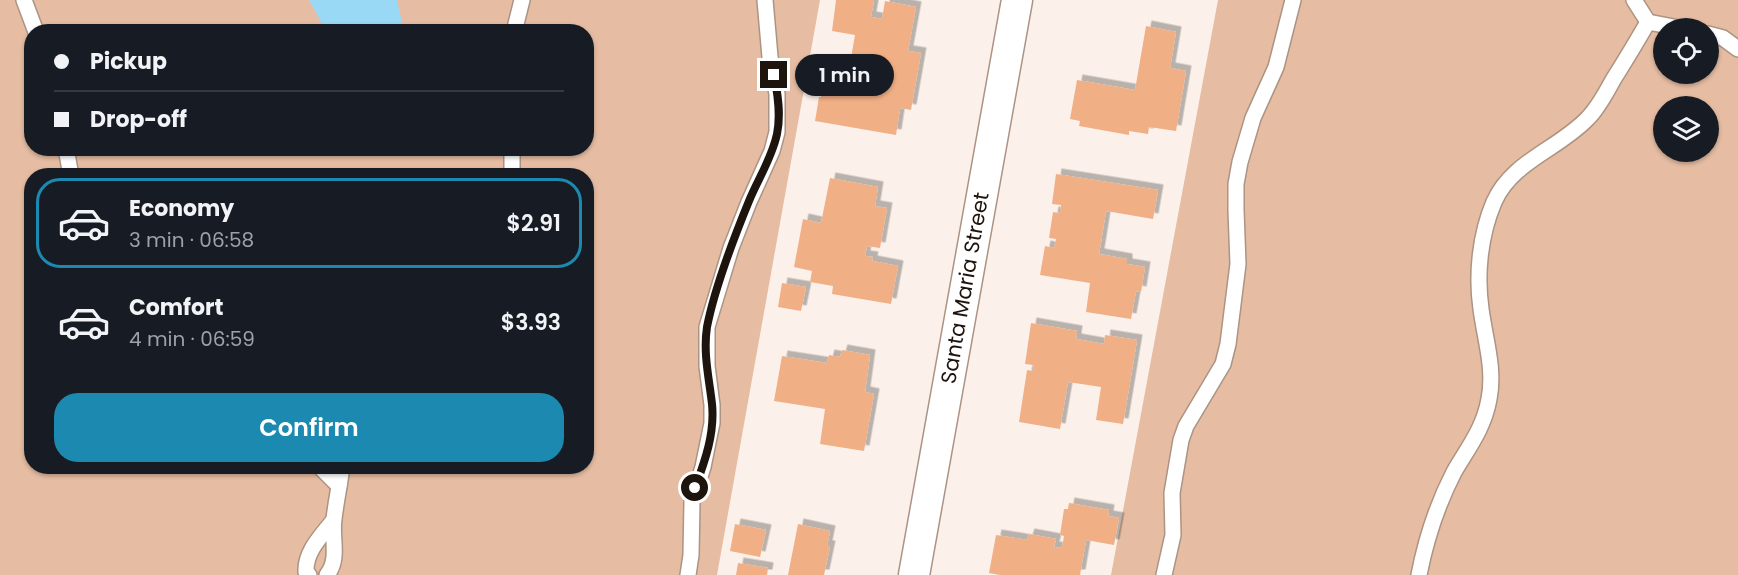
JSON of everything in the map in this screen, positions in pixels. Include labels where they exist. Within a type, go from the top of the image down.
[{"type":"street","name":"Santa Maria Street","points":[[914,575],[1017,0]]},
{"type":"lane","points":[[24,0],[33,24]]},
{"type":"lane","points":[[516,24],[522,0]]},
{"type":"lane","points":[[688,575],[691,555],[692,502],[703,467],[712,423],[706,345],[707,327],[731,248],[772,151],[777,132],[777,94],[770,57],[765,0]]},
{"type":"lane","points":[[1164,575],[1173,535],[1172,493],[1181,440],[1186,426],[1223,364],[1228,344],[1238,264],[1236,184],[1240,162],[1253,118],[1276,67],[1293,0]]},
{"type":"lane","points":[[1634,0],[1648,22],[1653,23]]},
{"type":"lane","points":[[1419,575],[1425,547],[1437,511],[1454,472],[1486,416],[1490,396],[1490,358],[1480,308],[1479,282],[1480,259],[1494,203],[1503,186],[1517,172],[1588,118],[1648,22]]},
{"type":"lane","points":[[1719,37],[1738,49]]},
{"type":"lane","points":[[327,474],[339,486]]},
{"type":"lane","points":[[327,575],[333,564],[335,550],[333,521],[341,474]]},
{"type":"lane","points":[[309,575],[306,572],[307,558],[318,539],[333,521]]},
{"type":"shaded area","points":[[0,0],[820,0],[717,575],[0,575]]},
{"type":"shaded area","points":[[1218,0],[1738,0],[1738,575],[1111,575]]},
{"type":"water","points":[[309,0],[397,0],[402,24],[322,24]]},
{"type":"building","points":[[836,0],[874,0],[871,17],[882,19],[885,1],[916,7],[908,51],[921,53],[911,110],[900,108],[896,135],[815,121],[823,88],[845,92],[855,35],[832,31]]},
{"type":"building","points":[[1146,26],[1176,32],[1170,68],[1186,71],[1176,131],[1149,127],[1148,134],[1129,131],[1129,135],[1079,126],[1080,121],[1070,119],[1077,80],[1135,90]]},
{"type":"building","points":[[1056,174],[1158,190],[1153,219],[1106,211],[1099,254],[1127,259],[1127,264],[1145,267],[1141,292],[1136,291],[1131,319],[1086,312],[1090,283],[1040,275],[1045,246],[1054,248],[1056,239],[1049,238],[1053,212],[1060,213],[1061,205],[1052,204]]},
{"type":"building","points":[[830,178],[878,187],[875,206],[887,208],[880,248],[867,246],[865,256],[873,257],[872,261],[898,266],[891,304],[832,294],[833,286],[810,282],[812,271],[794,267],[803,219],[821,223]]},
{"type":"building","points":[[782,283],[806,287],[801,311],[778,307]]},
{"type":"building","points":[[1031,323],[1077,331],[1076,339],[1104,344],[1105,335],[1137,340],[1123,424],[1096,420],[1101,387],[1068,382],[1060,429],[1019,422],[1027,370],[1033,371],[1034,365],[1025,364]]},
{"type":"building","points":[[842,350],[870,355],[865,392],[874,394],[864,451],[820,444],[825,409],[774,401],[782,356],[827,363],[829,355],[840,357]]},
{"type":"building","points":[[1069,503],[1109,510],[1108,516],[1119,518],[1114,545],[1086,540],[1080,575],[989,573],[996,535],[1027,540],[1029,534],[1056,539],[1054,547],[1062,548],[1064,536],[1060,535],[1064,509],[1068,509]]},
{"type":"building","points":[[735,524],[766,530],[760,557],[730,551]]},
{"type":"building","points":[[798,524],[830,531],[827,546],[830,546],[824,575],[788,575]]},
{"type":"building","points":[[738,563],[768,568],[767,575],[736,575]]},
{"type":"route","points":[[695,488],[703,467],[712,423],[707,366],[707,327],[731,248],[772,151],[777,132],[778,112],[774,75]]}]
